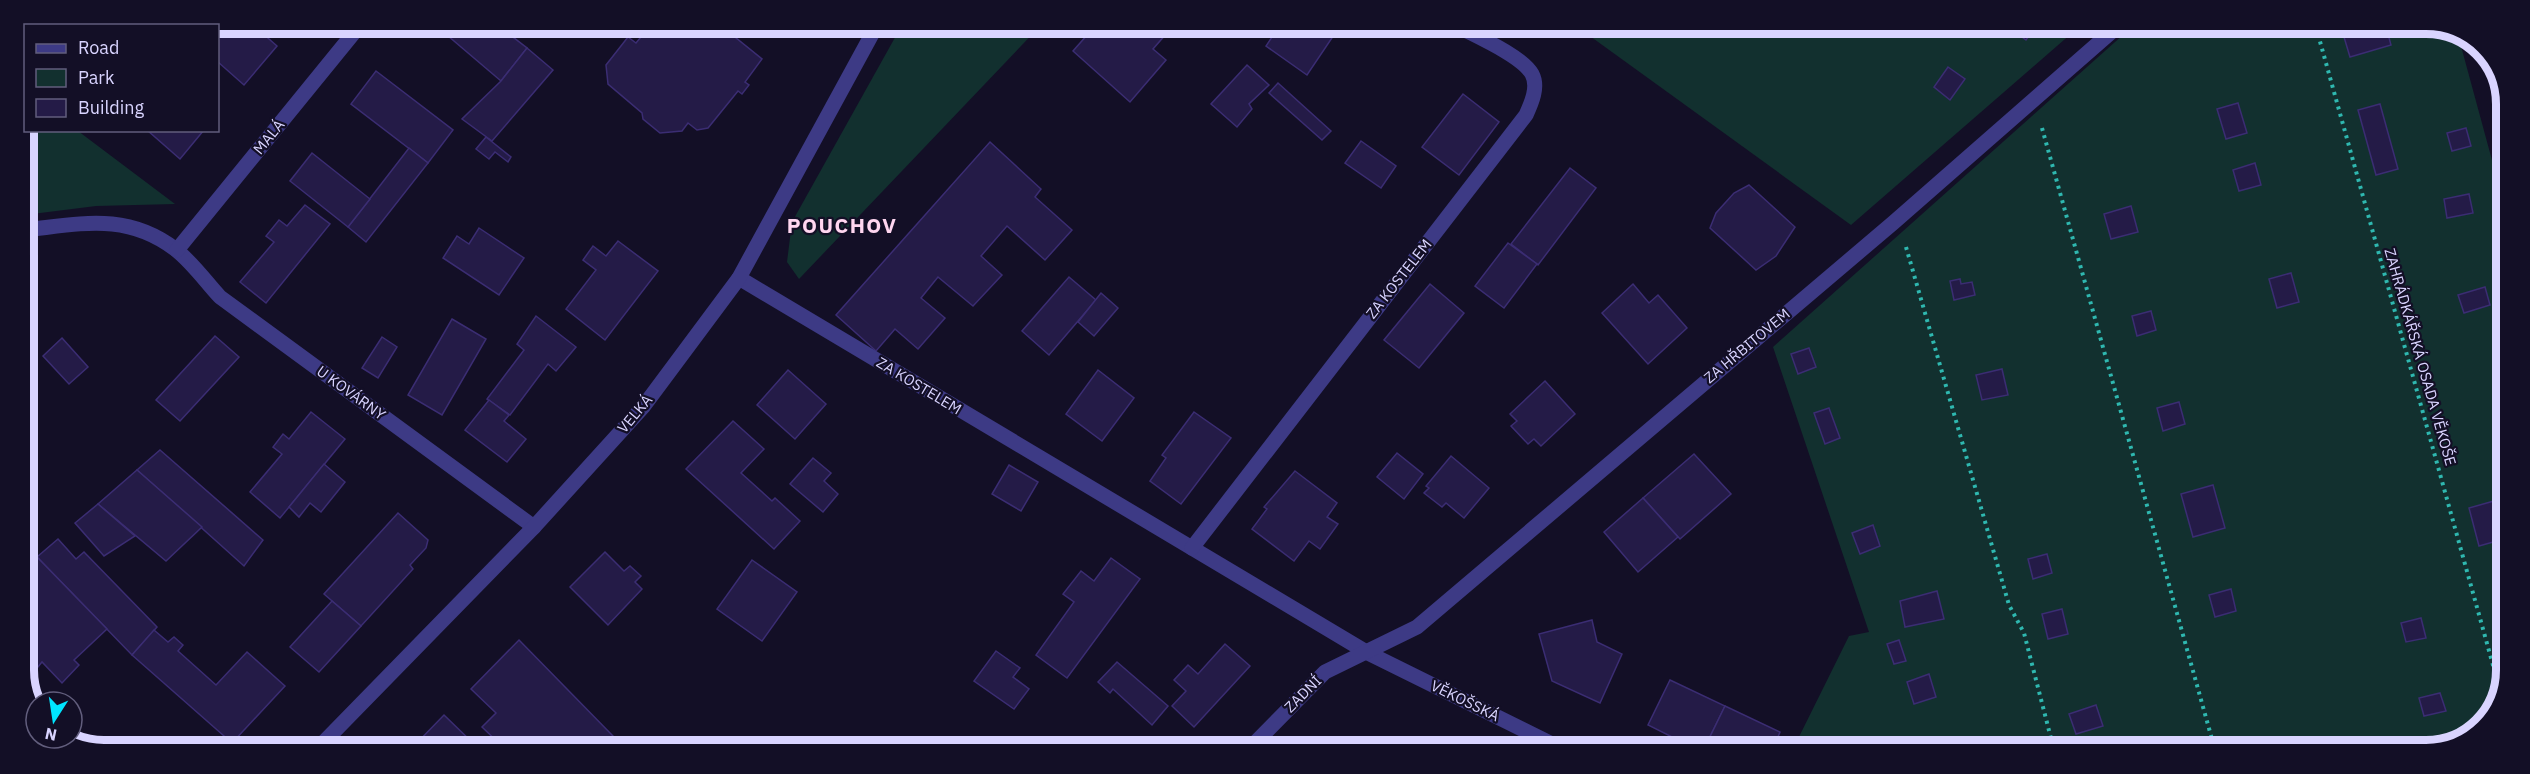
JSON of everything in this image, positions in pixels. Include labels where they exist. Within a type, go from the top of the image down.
[{"type":"street","name":"MALÁ","points":[[177,250],[353,34]]},
{"type":"street","name":"VELKÁ","points":[[326,740],[534,527],[642,407],[739,278],[871,34]]},
{"type":"street","name":"ZA KOSTELEM","points":[[1192,548],[1526,115],[1532,101],[1534,86],[1532,75],[1520,62],[1471,34]]},
{"type":"street","name":"ZA HŘBITOVEM","points":[[1368,653],[1417,627],[1893,223],[2109,34]]},
{"type":"street","name":"U KOVÁRNY","points":[[34,229],[98,222],[140,228],[177,250],[220,297],[534,527]]},
{"type":"street","name":"ZA KOSTELEM","points":[[739,278],[1368,653]]},
{"type":"street","name":"ZADNÍ","points":[[1257,740],[1325,672],[1368,653]]},
{"type":"street","name":"VĚKOŠSKÁ","points":[[1368,653],[1544,740]]},
{"type":"path","name":"ZAHRÁDKÁŘSKÁ OSADA VĚKOŠE","points":[[2318,34],[2496,673]]},
{"type":"path","points":[[2034,99],[2213,740]]},
{"type":"path","points":[[1893,223],[1907,250],[2009,605],[2024,633],[2051,740]]},
{"type":"green space","points":[[897,34],[1032,34],[799,279],[787,262],[792,222]]},
{"type":"green space","points":[[1587,34],[2071,34],[1851,225]]},
{"type":"green space","points":[[2124,34],[2425,34],[2443,37],[2461,44],[2495,172],[2496,669],[2493,687],[2484,708],[2468,725],[2456,732],[2448,736],[2425,740],[1797,740],[1849,636],[1869,632],[1773,347]]},
{"type":"green space","points":[[34,132],[79,132],[175,204],[96,206],[34,214]]},
{"type":"building","points":[[219,34],[263,34],[277,46],[244,85],[219,63]]},
{"type":"building","points":[[446,34],[509,34],[527,48],[501,81]]},
{"type":"building","points":[[644,34],[731,34],[762,59],[745,82],[749,85],[742,94],[738,91],[708,128],[697,130],[688,123],[682,131],[660,133],[643,119],[642,113],[608,84],[606,65],[628,37],[636,43]]},
{"type":"building","points":[[1088,34],[1166,34],[1153,49],[1166,60],[1130,102],[1073,51]]},
{"type":"building","points":[[1274,34],[1335,34],[1307,75],[1266,46]]},
{"type":"building","points":[[2018,34],[2030,34],[2026,40]]},
{"type":"building","points":[[2343,34],[2388,34],[2391,45],[2350,57]]},
{"type":"building","points":[[527,48],[553,70],[492,141],[462,119],[501,81]]},
{"type":"building","points":[[1247,65],[1269,85],[1249,104],[1252,109],[1237,127],[1211,104]]},
{"type":"building","points":[[1948,67],[1965,79],[1950,100],[1934,87]]},
{"type":"building","points":[[376,71],[453,130],[428,163],[351,104]]},
{"type":"building","points":[[1278,83],[1331,131],[1322,140],[1269,93]]},
{"type":"building","points":[[1463,94],[1499,122],[1459,175],[1422,147]]},
{"type":"building","points":[[2238,103],[2247,133],[2226,139],[2217,109]]},
{"type":"building","points":[[2380,104],[2398,169],[2376,175],[2358,110]]},
{"type":"building","points":[[2466,128],[2471,146],[2452,151],[2447,133]]},
{"type":"building","points":[[149,132],[202,132],[180,159]]},
{"type":"building","points":[[486,137],[511,157],[508,162],[495,152],[489,159],[476,149]]},
{"type":"building","points":[[1361,141],[1396,166],[1381,188],[1345,163]]},
{"type":"building","points":[[990,142],[1041,189],[1035,197],[1072,230],[1045,260],[1007,226],[981,256],[1002,275],[973,306],[938,277],[921,298],[945,318],[918,349],[895,329],[876,351],[836,315]]},
{"type":"building","points":[[409,148],[428,163],[366,242],[348,227]]},
{"type":"building","points":[[312,153],[370,199],[348,227],[290,181]]},
{"type":"building","points":[[2255,163],[2261,185],[2239,191],[2233,170]]},
{"type":"building","points":[[1570,168],[1596,188],[1538,265],[1511,244]]},
{"type":"building","points":[[1749,185],[1795,227],[1776,256],[1756,270],[1710,228],[1716,213],[1734,193]]},
{"type":"building","points":[[2469,194],[2473,213],[2447,218],[2444,199]]},
{"type":"building","points":[[305,205],[330,224],[266,303],[240,282],[274,242],[266,236],[279,220],[287,226]]},
{"type":"building","points":[[2131,206],[2138,232],[2111,239],[2104,214]]},
{"type":"building","points":[[479,228],[524,258],[499,295],[443,258],[457,236],[469,244]]},
{"type":"building","points":[[618,241],[658,271],[605,340],[566,309],[596,270],[583,260],[593,246],[606,256]]},
{"type":"building","points":[[1508,243],[1537,264],[1504,308],[1475,286]]},
{"type":"building","points":[[2291,273],[2299,302],[2277,308],[2269,279]]},
{"type":"building","points":[[1069,277],[1096,300],[1049,355],[1022,331]]},
{"type":"building","points":[[1960,279],[1961,284],[1972,282],[1975,295],[1954,300],[1950,281]]},
{"type":"building","points":[[1430,284],[1464,313],[1419,368],[1384,340]]},
{"type":"building","points":[[1633,284],[1649,303],[1658,295],[1687,328],[1648,364],[1602,313]]},
{"type":"building","points":[[2485,287],[2490,305],[2464,313],[2458,295]]},
{"type":"building","points":[[1101,293],[1118,308],[1094,336],[1078,322]]},
{"type":"building","points":[[2151,311],[2156,330],[2137,336],[2132,316]]},
{"type":"building","points":[[536,316],[576,347],[556,371],[548,364],[510,415],[487,399],[524,350],[517,344]]},
{"type":"building","points":[[452,319],[486,339],[442,415],[408,395]]},
{"type":"building","points":[[215,336],[239,357],[180,421],[156,400]]},
{"type":"building","points":[[382,337],[397,347],[378,378],[362,368]]},
{"type":"building","points":[[62,338],[88,367],[69,384],[43,356]]},
{"type":"building","points":[[1809,348],[1816,367],[1798,374],[1791,354]]},
{"type":"building","points":[[2002,369],[2008,395],[1982,400],[1976,375]]},
{"type":"building","points":[[788,370],[826,404],[795,439],[757,405]]},
{"type":"building","points":[[1098,370],[1134,398],[1102,441],[1066,414]]},
{"type":"building","points":[[1545,381],[1575,414],[1541,446],[1534,439],[1528,444],[1511,426],[1517,421],[1510,414]]},
{"type":"building","points":[[489,400],[509,415],[504,421],[526,439],[507,462],[465,430]]},
{"type":"building","points":[[2179,402],[2185,424],[2163,431],[2157,408]]},
{"type":"building","points":[[1829,408],[1840,438],[1825,444],[1814,413]]},
{"type":"building","points":[[311,412],[345,439],[280,518],[250,492],[282,454],[273,447],[283,434],[289,439]]},
{"type":"building","points":[[1194,412],[1231,438],[1181,504],[1150,481],[1166,458],[1162,455]]},
{"type":"building","points":[[733,421],[764,449],[741,473],[772,501],[775,498],[800,521],[774,549],[686,469]]},
{"type":"building","points":[[160,450],[263,540],[244,566],[137,470]]},
{"type":"building","points":[[1397,453],[1423,474],[1404,499],[1377,477]]},
{"type":"building","points":[[1694,454],[1731,494],[1680,539],[1643,498]]},
{"type":"building","points":[[1451,456],[1489,488],[1464,518],[1446,503],[1442,507],[1424,493],[1429,488],[1426,486]]},
{"type":"building","points":[[813,458],[831,473],[824,481],[838,494],[823,512],[790,484]]},
{"type":"building","points":[[324,464],[345,482],[321,512],[310,503],[299,517],[289,507]]},
{"type":"building","points":[[1009,465],[1038,482],[1021,511],[992,494]]},
{"type":"building","points":[[137,470],[202,527],[166,561],[98,504]]},
{"type":"building","points":[[1295,471],[1337,503],[1327,517],[1338,524],[1320,549],[1309,541],[1294,561],[1252,529],[1267,509],[1264,507]]},
{"type":"building","points":[[2213,485],[2225,528],[2193,537],[2181,494]]},
{"type":"building","points":[[1643,498],[1678,537],[1638,572],[1604,532]]},
{"type":"building","points":[[2496,500],[2496,541],[2479,546],[2469,508]]},
{"type":"building","points":[[98,504],[135,536],[104,556],[75,523]]},
{"type":"building","points":[[398,513],[428,540],[426,548],[410,565],[413,569],[361,626],[324,594]]},
{"type":"building","points":[[1873,525],[1880,546],[1860,554],[1852,533]]},
{"type":"building","points":[[58,539],[76,559],[84,552],[157,627],[132,655],[37,557]]},
{"type":"building","points":[[605,552],[624,571],[630,566],[641,576],[635,582],[642,589],[608,625],[570,587]]},
{"type":"building","points":[[2047,554],[2052,573],[2033,579],[2028,559]]},
{"type":"building","points":[[37,557],[107,629],[74,660],[79,665],[62,683],[42,662],[38,667],[35,664],[35,559]]},
{"type":"building","points":[[1111,558],[1140,579],[1067,678],[1036,655],[1074,602],[1063,594],[1081,571],[1094,581]]},
{"type":"building","points":[[752,560],[797,592],[762,641],[717,609]]},
{"type":"building","points":[[2231,589],[2236,611],[2215,617],[2209,595]]},
{"type":"building","points":[[1937,591],[1944,619],[1905,627],[1900,601]]},
{"type":"building","points":[[332,601],[361,626],[319,672],[290,647]]},
{"type":"building","points":[[2062,609],[2068,634],[2048,639],[2042,614]]},
{"type":"building","points":[[2421,618],[2426,638],[2406,642],[2401,623]]},
{"type":"building","points":[[1592,620],[1597,642],[1622,654],[1600,703],[1552,681],[1539,634]]},
{"type":"building","points":[[154,630],[168,642],[174,637],[183,645],[178,651],[216,685],[247,652],[285,686],[235,740],[229,740],[132,655]]},
{"type":"building","points":[[519,640],[613,736],[609,740],[496,740],[482,727],[496,713],[471,689]]},
{"type":"building","points":[[1899,640],[1906,661],[1894,664],[1887,644]]},
{"type":"building","points":[[1225,644],[1250,666],[1194,727],[1172,706],[1186,691],[1174,680],[1188,665],[1198,674]]},
{"type":"building","points":[[996,651],[1020,668],[1013,677],[1029,689],[1014,709],[974,681]]},
{"type":"building","points":[[1117,662],[1168,706],[1152,725],[1113,689],[1110,693],[1098,682]]},
{"type":"building","points":[[1929,674],[1936,697],[1914,704],[1907,682]]},
{"type":"building","points":[[1670,680],[1725,706],[1708,740],[1678,740],[1648,725]]},
{"type":"building","points":[[2440,693],[2446,711],[2424,716],[2419,698]]},
{"type":"building","points":[[2096,705],[2103,726],[2076,734],[2069,714]]},
{"type":"building","points":[[1725,706],[1780,732],[1777,740],[1708,740]]},
{"type":"building","points":[[444,715],[470,740],[420,740]]},
{"type":"district","name":"POUCHOV","points":[[842,226]]}]
